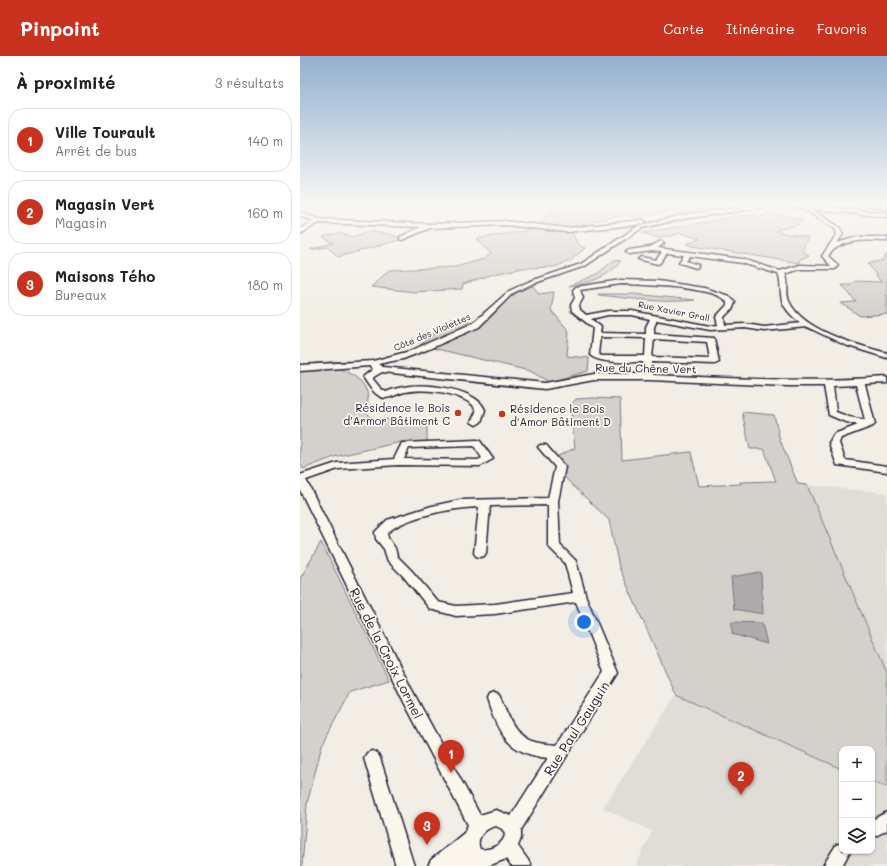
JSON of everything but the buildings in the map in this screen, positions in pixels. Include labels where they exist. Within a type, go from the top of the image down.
[{"type":"street","name":"Côte des Violettes","points":[[300,368],[325,365],[372,363],[404,356],[476,325],[511,292],[530,283],[583,265],[617,241]]},
{"type":"street","points":[[628,252],[652,248],[665,252],[737,260],[781,273],[802,267],[833,268],[835,265],[825,256],[835,241]]},
{"type":"street","points":[[830,248],[848,241]]},
{"type":"street","points":[[652,248],[660,242]]},
{"type":"street","points":[[641,258],[658,262],[665,252]]},
{"type":"street","points":[[688,255],[682,262],[696,266]]},
{"type":"street","points":[[781,273],[785,284],[785,300],[795,316],[849,344],[887,356]]},
{"type":"street","points":[[596,335],[649,336],[711,340],[715,362],[691,362],[683,360],[649,358],[599,358],[594,355],[596,327],[576,311],[575,305],[579,298],[576,290],[578,288],[595,285],[630,282],[658,283],[702,289],[727,297],[731,302],[730,306],[720,317],[722,327]]},
{"type":"street","name":"Rue Xavier Grall","points":[[584,318],[622,312],[654,317],[702,328],[745,326],[764,328],[808,324]]},
{"type":"street","points":[[650,376],[647,372],[649,358],[649,336],[650,327],[654,317]]},
{"type":"street","points":[[388,360],[382,369],[376,370],[367,377],[378,391],[386,395],[401,390],[416,388],[435,389],[466,396],[476,402],[481,408],[480,416],[476,422]]},
{"type":"street","name":"Rue du Chêne Vert","points":[[372,363],[376,367],[382,369],[545,386],[594,377],[650,376],[787,383],[828,383],[887,380]]},
{"type":"street","points":[[860,382],[870,424]]},
{"type":"street","points":[[828,383],[832,413],[846,419],[870,424]]},
{"type":"street","points":[[870,424],[837,436],[834,444],[841,463],[887,469]]},
{"type":"street","points":[[300,478],[337,466],[398,462],[480,464],[488,459],[477,443],[405,445],[398,462]]},
{"type":"street","name":"Rue Paul Gauguin","points":[[512,829],[610,673],[580,597],[570,561],[554,546],[553,501],[560,468],[543,447]]},
{"type":"street","name":"Rue de la Croix Lormel","points":[[300,478],[474,832]]},
{"type":"street","points":[[553,501],[460,504],[432,510],[391,523],[382,532],[382,539],[389,548],[392,558],[407,573],[434,606],[456,611],[499,609],[580,597]]},
{"type":"street","points":[[480,553],[485,503]]},
{"type":"street","points":[[494,699],[498,713],[512,734],[526,746],[560,752]]},
{"type":"street","points":[[372,758],[405,866]]},
{"type":"street","points":[[496,818],[503,820],[512,829],[513,843],[510,850],[500,860],[455,863],[438,866],[474,832],[483,821],[496,818]]},
{"type":"street","points":[[875,828],[887,820]]},
{"type":"street","points":[[474,832],[470,845],[483,862]]},
{"type":"street","points":[[510,850],[522,866]]},
{"type":"street","points":[[832,866],[840,854]]},
{"type":"shaded area","points":[[329,241],[396,241],[338,257],[328,247],[310,250],[333,243]]},
{"type":"shaded area","points":[[479,241],[576,241],[578,245],[585,248],[570,261],[555,267],[523,268],[494,274],[463,284],[462,289],[415,292],[371,287],[389,270],[455,267],[484,259],[491,254]]},
{"type":"shaded area","points":[[695,241],[806,241],[802,251],[809,255],[799,260],[800,263],[686,244]]},
{"type":"shaded area","points":[[887,254],[887,314],[860,316],[841,303],[856,302],[842,285],[851,285],[855,281],[881,282],[868,264],[883,260]]},
{"type":"shaded area","points":[[614,260],[621,261],[611,271],[598,279],[583,284],[569,286],[597,274]]},
{"type":"shaded area","points":[[533,286],[539,294],[554,292],[551,310],[569,331],[567,356],[589,358],[588,371],[549,382],[530,371],[420,345],[453,318],[482,324],[512,296],[525,288]]},
{"type":"shaded area","points":[[598,294],[634,294],[695,300],[659,301]]},
{"type":"shaded area","points":[[347,361],[340,369],[347,372],[363,384],[368,396],[366,411],[371,418],[427,423],[427,442],[401,442],[334,457],[303,469],[300,463],[300,371],[311,369],[314,363]]},
{"type":"shaded area","points":[[576,399],[620,399],[622,460],[691,452],[699,486],[741,484],[740,482],[776,481],[764,449],[750,449],[742,412],[774,415],[780,440],[798,484],[807,485],[887,673],[887,787],[875,783],[875,746],[839,746],[839,768],[676,695],[619,567],[609,520],[565,478],[564,467],[558,456],[575,448],[570,406]]},
{"type":"shaded area","points":[[807,485],[887,493],[887,673],[813,499]]},
{"type":"shaded area","points":[[321,542],[389,680],[350,692],[322,745],[307,804],[302,866],[300,866],[300,579]]},
{"type":"shaded area","points":[[761,572],[763,614],[734,609],[731,577]]},
{"type":"shaded area","points":[[732,622],[762,623],[767,644],[732,634]]},
{"type":"shaded area","points":[[676,695],[839,768],[839,854],[875,854],[875,783],[887,787],[887,866],[636,866],[652,831],[603,808]]},
{"type":"place","name":"Résidence le Bois d'Armor Bâtiment C","points":[[458,413]]},
{"type":"place","name":"Résidence le Bois d'Amor Bâtiment D","points":[[502,414]]},
{"type":"place","name":"Ville Tourault","points":[[451,773]]},
{"type":"place","name":"Magasin Vert","points":[[741,795]]},
{"type":"place","name":"Maisons Tého","points":[[427,845]]}]
